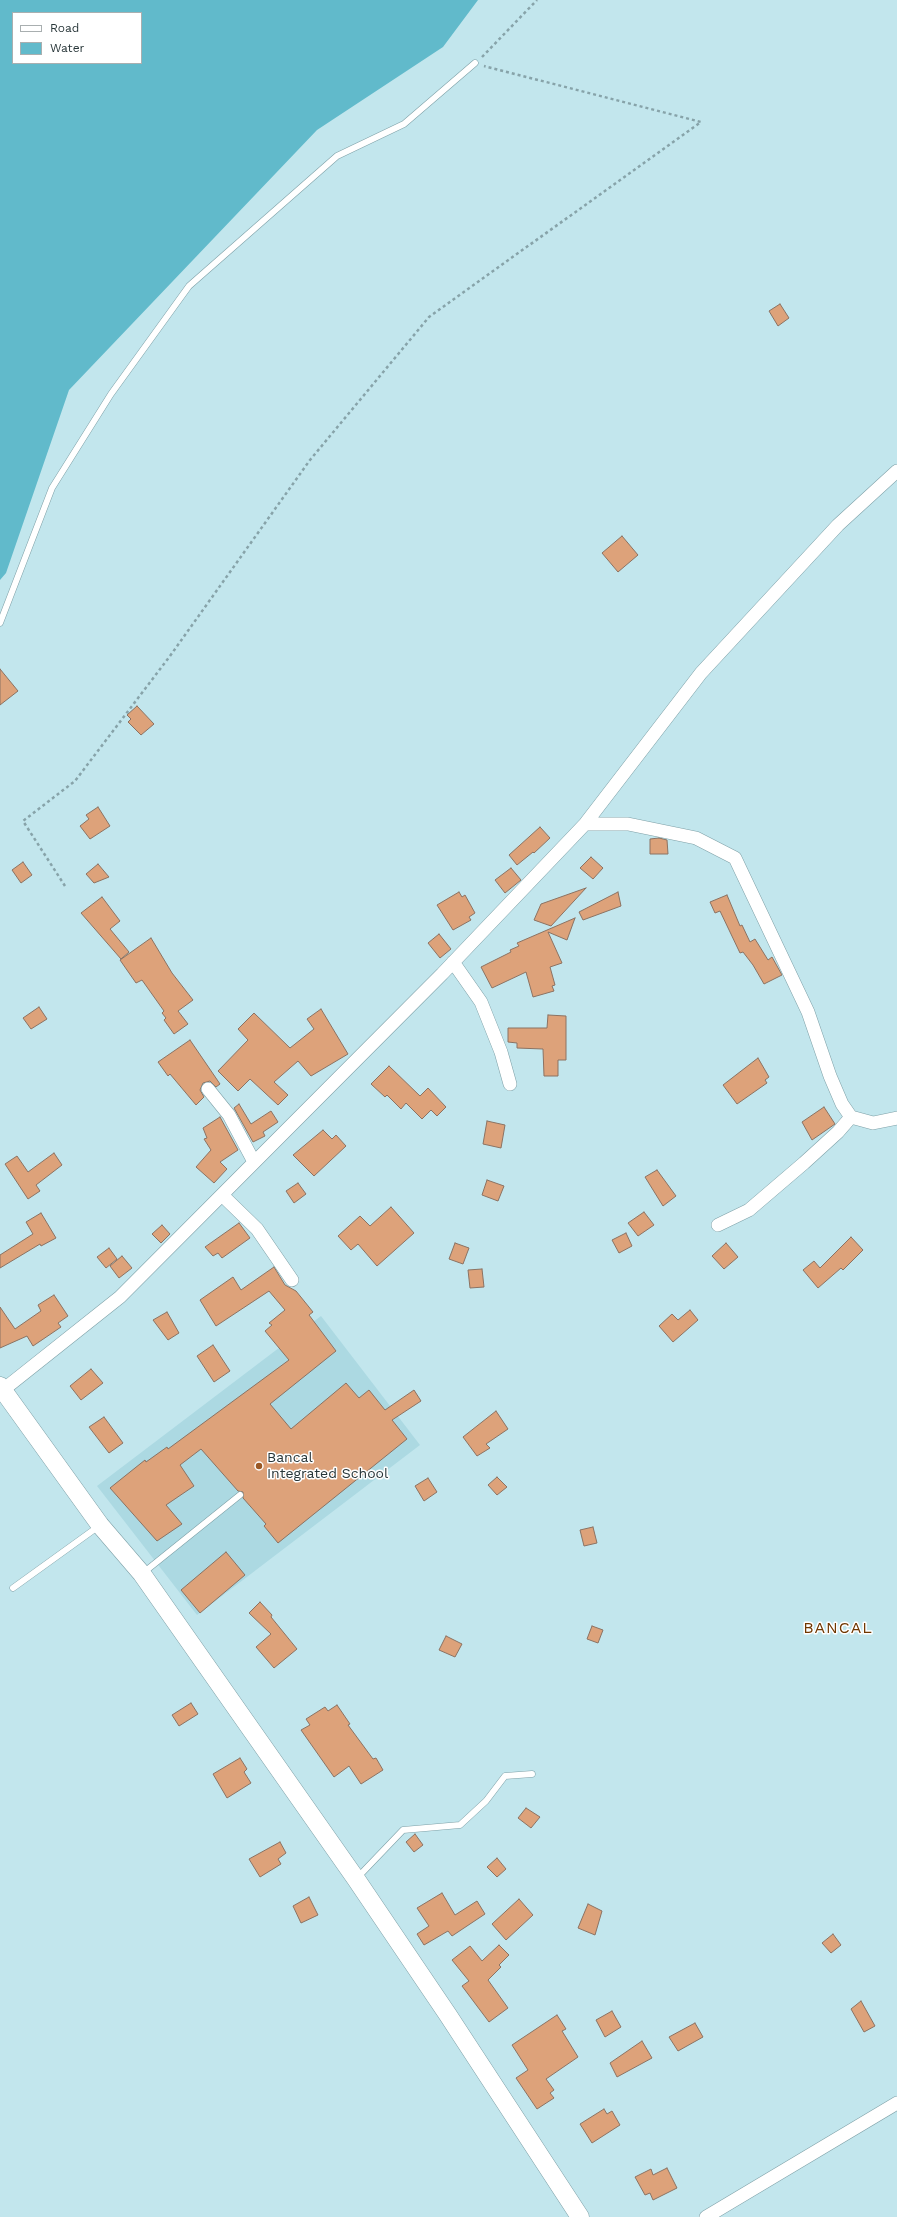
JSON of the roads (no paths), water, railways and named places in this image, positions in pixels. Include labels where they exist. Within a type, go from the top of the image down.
[{"type":"main road","points":[[2,1388],[100,1525],[142,1574],[356,1879],[448,2015],[580,2217]]},
{"type":"street","points":[[2,1388],[120,1297],[453,962],[585,824],[700,673],[838,525],[897,471]]},
{"type":"street","points":[[585,824],[628,824],[696,838],[735,858],[808,1012],[830,1076],[842,1104],[851,1117],[873,1123],[897,1118]]},
{"type":"street","points":[[453,962],[481,1002],[501,1052],[510,1084]]},
{"type":"street","points":[[208,1089],[229,1115],[254,1162]]},
{"type":"street","points":[[718,1225],[748,1210],[804,1164],[838,1132],[851,1117]]},
{"type":"street","points":[[222,1195],[257,1230],[292,1280]]},
{"type":"street","points":[[706,2217],[897,2103]]},
{"type":"lane","points":[[0,623],[52,488],[111,394],[189,286],[337,156],[404,124],[475,64]]},
{"type":"lane","points":[[142,1574],[240,1495]]},
{"type":"lane","points":[[13,1588],[100,1525]]},
{"type":"lane","points":[[356,1879],[403,1830],[460,1825],[486,1801],[505,1776],[532,1774]]},
{"type":"water","points":[[0,0],[478,0],[443,47],[317,130],[69,390],[6,573],[0,580]]},
{"type":"place","name":"Bancal Integrated School","points":[[259,1466]]},
{"type":"district","name":"BANCAL","points":[[838,1628]]}]
